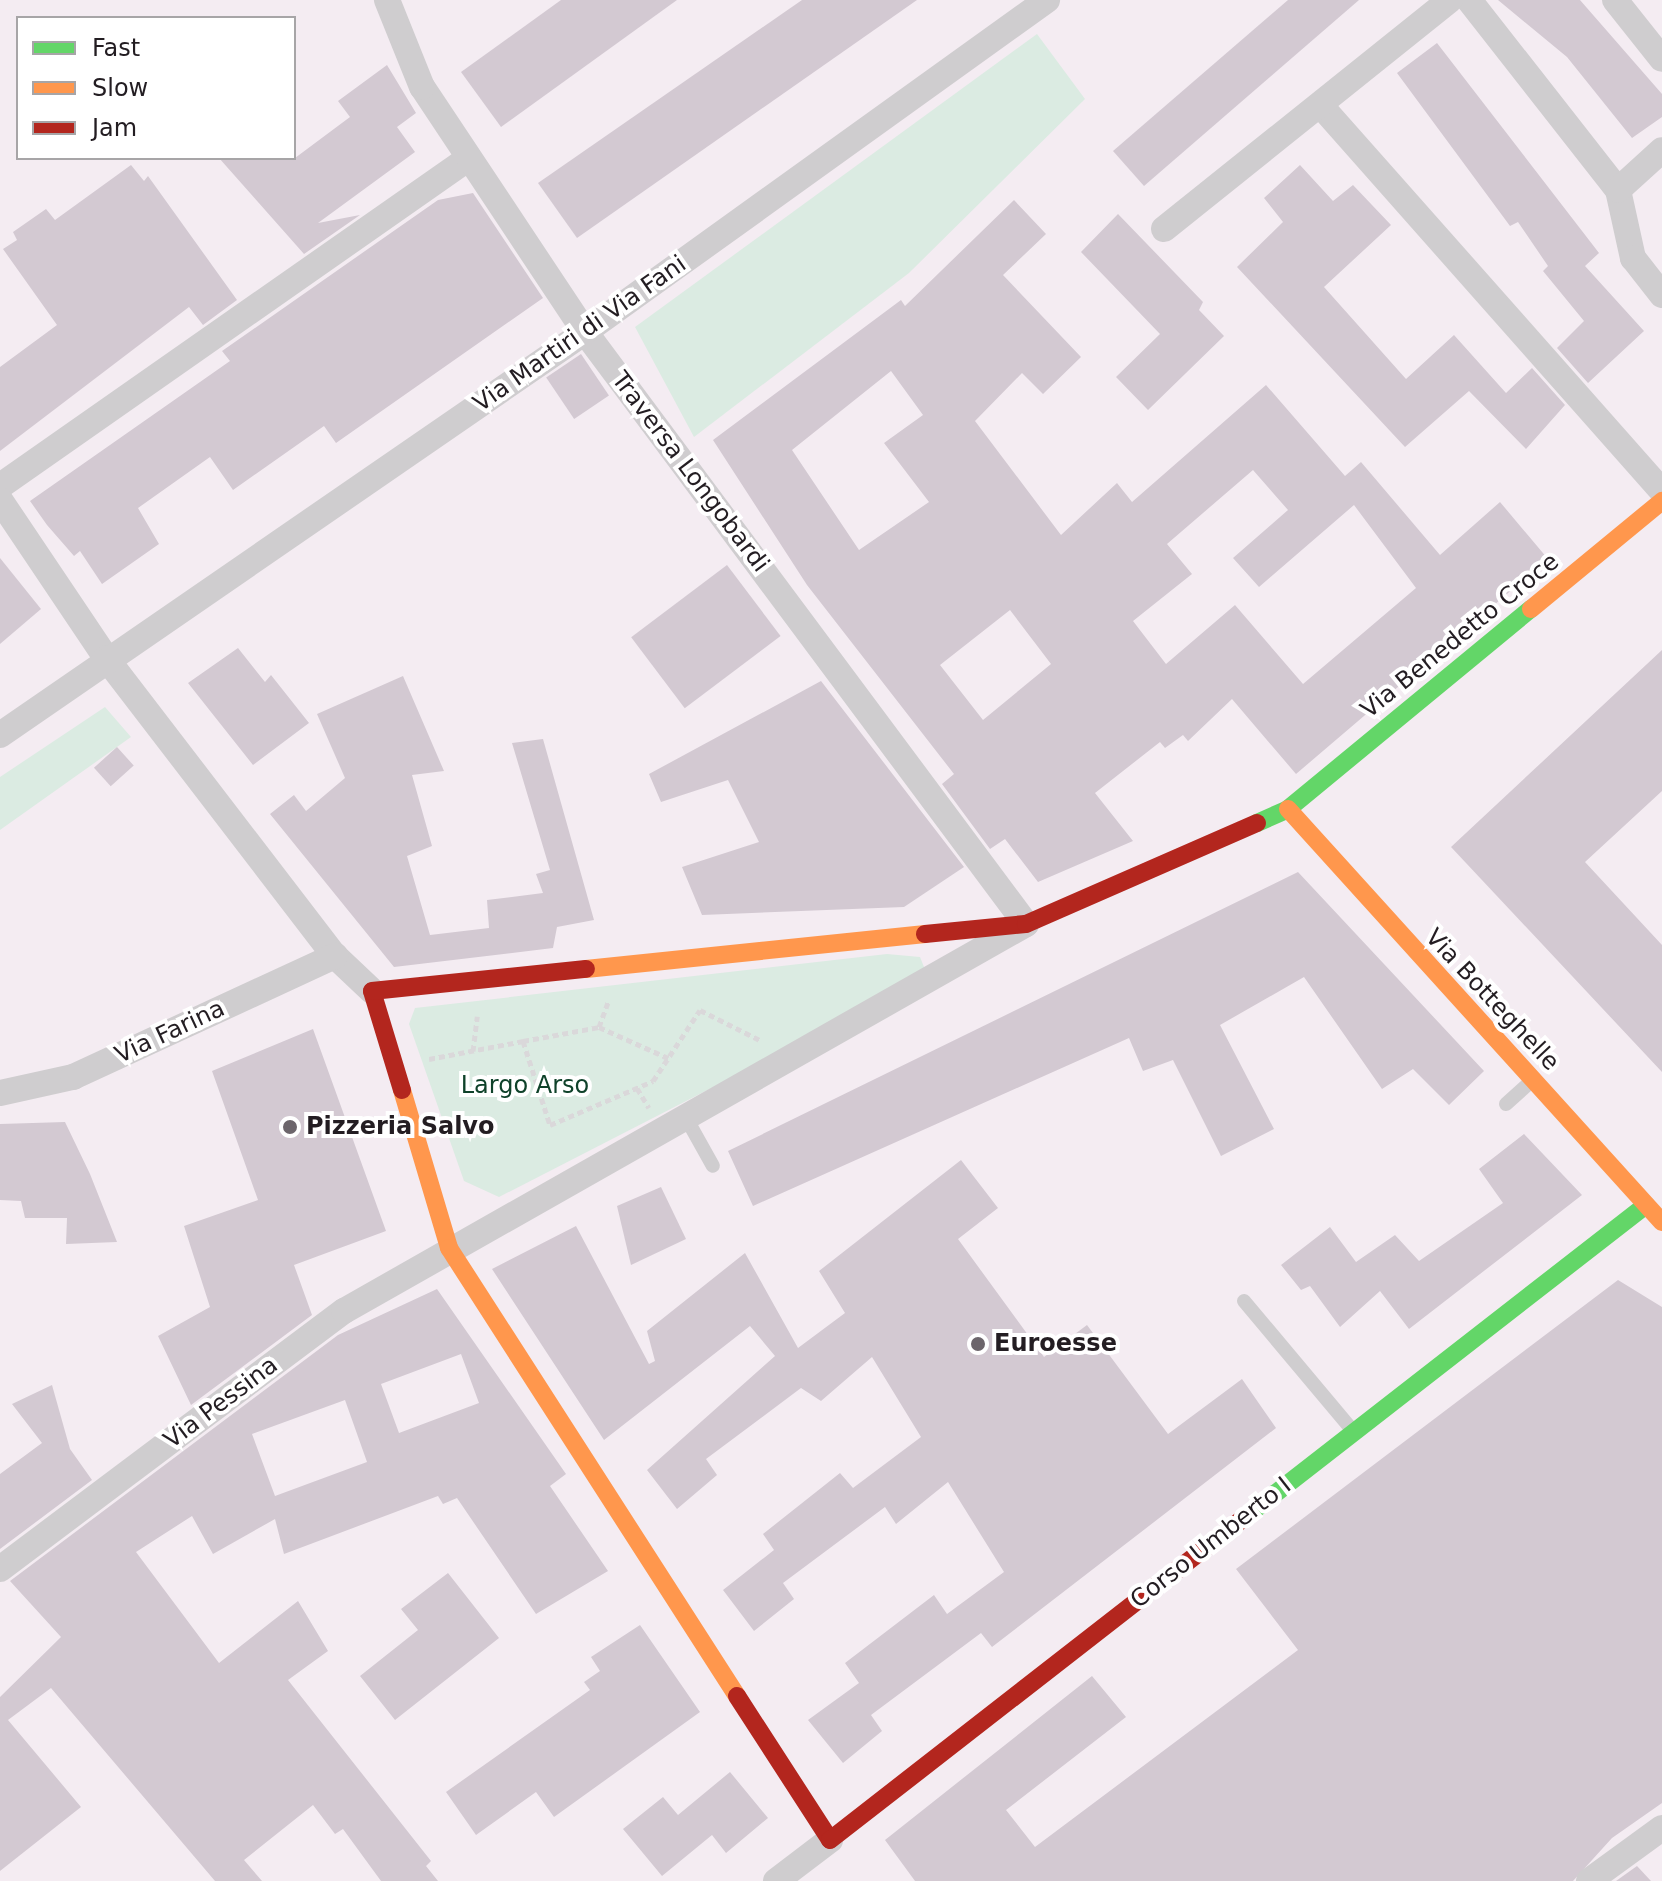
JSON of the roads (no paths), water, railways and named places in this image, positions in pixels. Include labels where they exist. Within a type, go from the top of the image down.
[{"type":"main road","name":"Via Benedetto Croce","points":[[1026,924],[1288,809],[1662,501]]},
{"type":"main road","name":"Via Botteghelle","points":[[1288,809],[1662,1222]]},
{"type":"main road","points":[[830,1840],[449,1248],[372,991],[1026,924]]},
{"type":"main road","name":"Corso Umberto I","points":[[830,1840],[1646,1205]]},
{"type":"street","name":"Traversa Longobardi","points":[[387,0],[422,87],[585,332],[1026,924]]},
{"type":"street","name":"Via Martiri di Via Fani","points":[[106,658],[585,332],[1047,0]]},
{"type":"street","points":[[1164,229],[1322,107],[1450,0]]},
{"type":"street","points":[[1469,0],[1618,190],[1633,258],[1662,295]]},
{"type":"street","points":[[1615,0],[1662,59]]},
{"type":"street","points":[[1322,107],[1662,491]]},
{"type":"street","points":[[1618,190],[1662,150]]},
{"type":"street","points":[[0,486],[469,158]]},
{"type":"street","points":[[0,500],[106,658],[335,956],[372,991]]},
{"type":"street","points":[[0,735],[106,658]]},
{"type":"street","points":[[449,1248],[1026,924]]},
{"type":"street","name":"Via Farina","points":[[0,1093],[73,1077],[335,956]]},
{"type":"street","name":"Via Pessina","points":[[0,1569],[344,1311],[449,1248]]},
{"type":"street","points":[[1589,1881],[1662,1828]]},
{"type":"street","name":"Corso Umberto I","points":[[776,1881],[830,1840]]},
{"type":"lane","points":[[1506,1104],[1533,1080]]},
{"type":"lane","points":[[685,1116],[713,1166]]},
{"type":"lane","points":[[1244,1301],[1354,1432]]},
{"type":"place","name":"Pizzeria Salvo","points":[[290,1127]]},
{"type":"place","name":"Euroesse","points":[[978,1344]]},
{"type":"park label","name":"Largo Arso","points":[[525,1086]]}]
